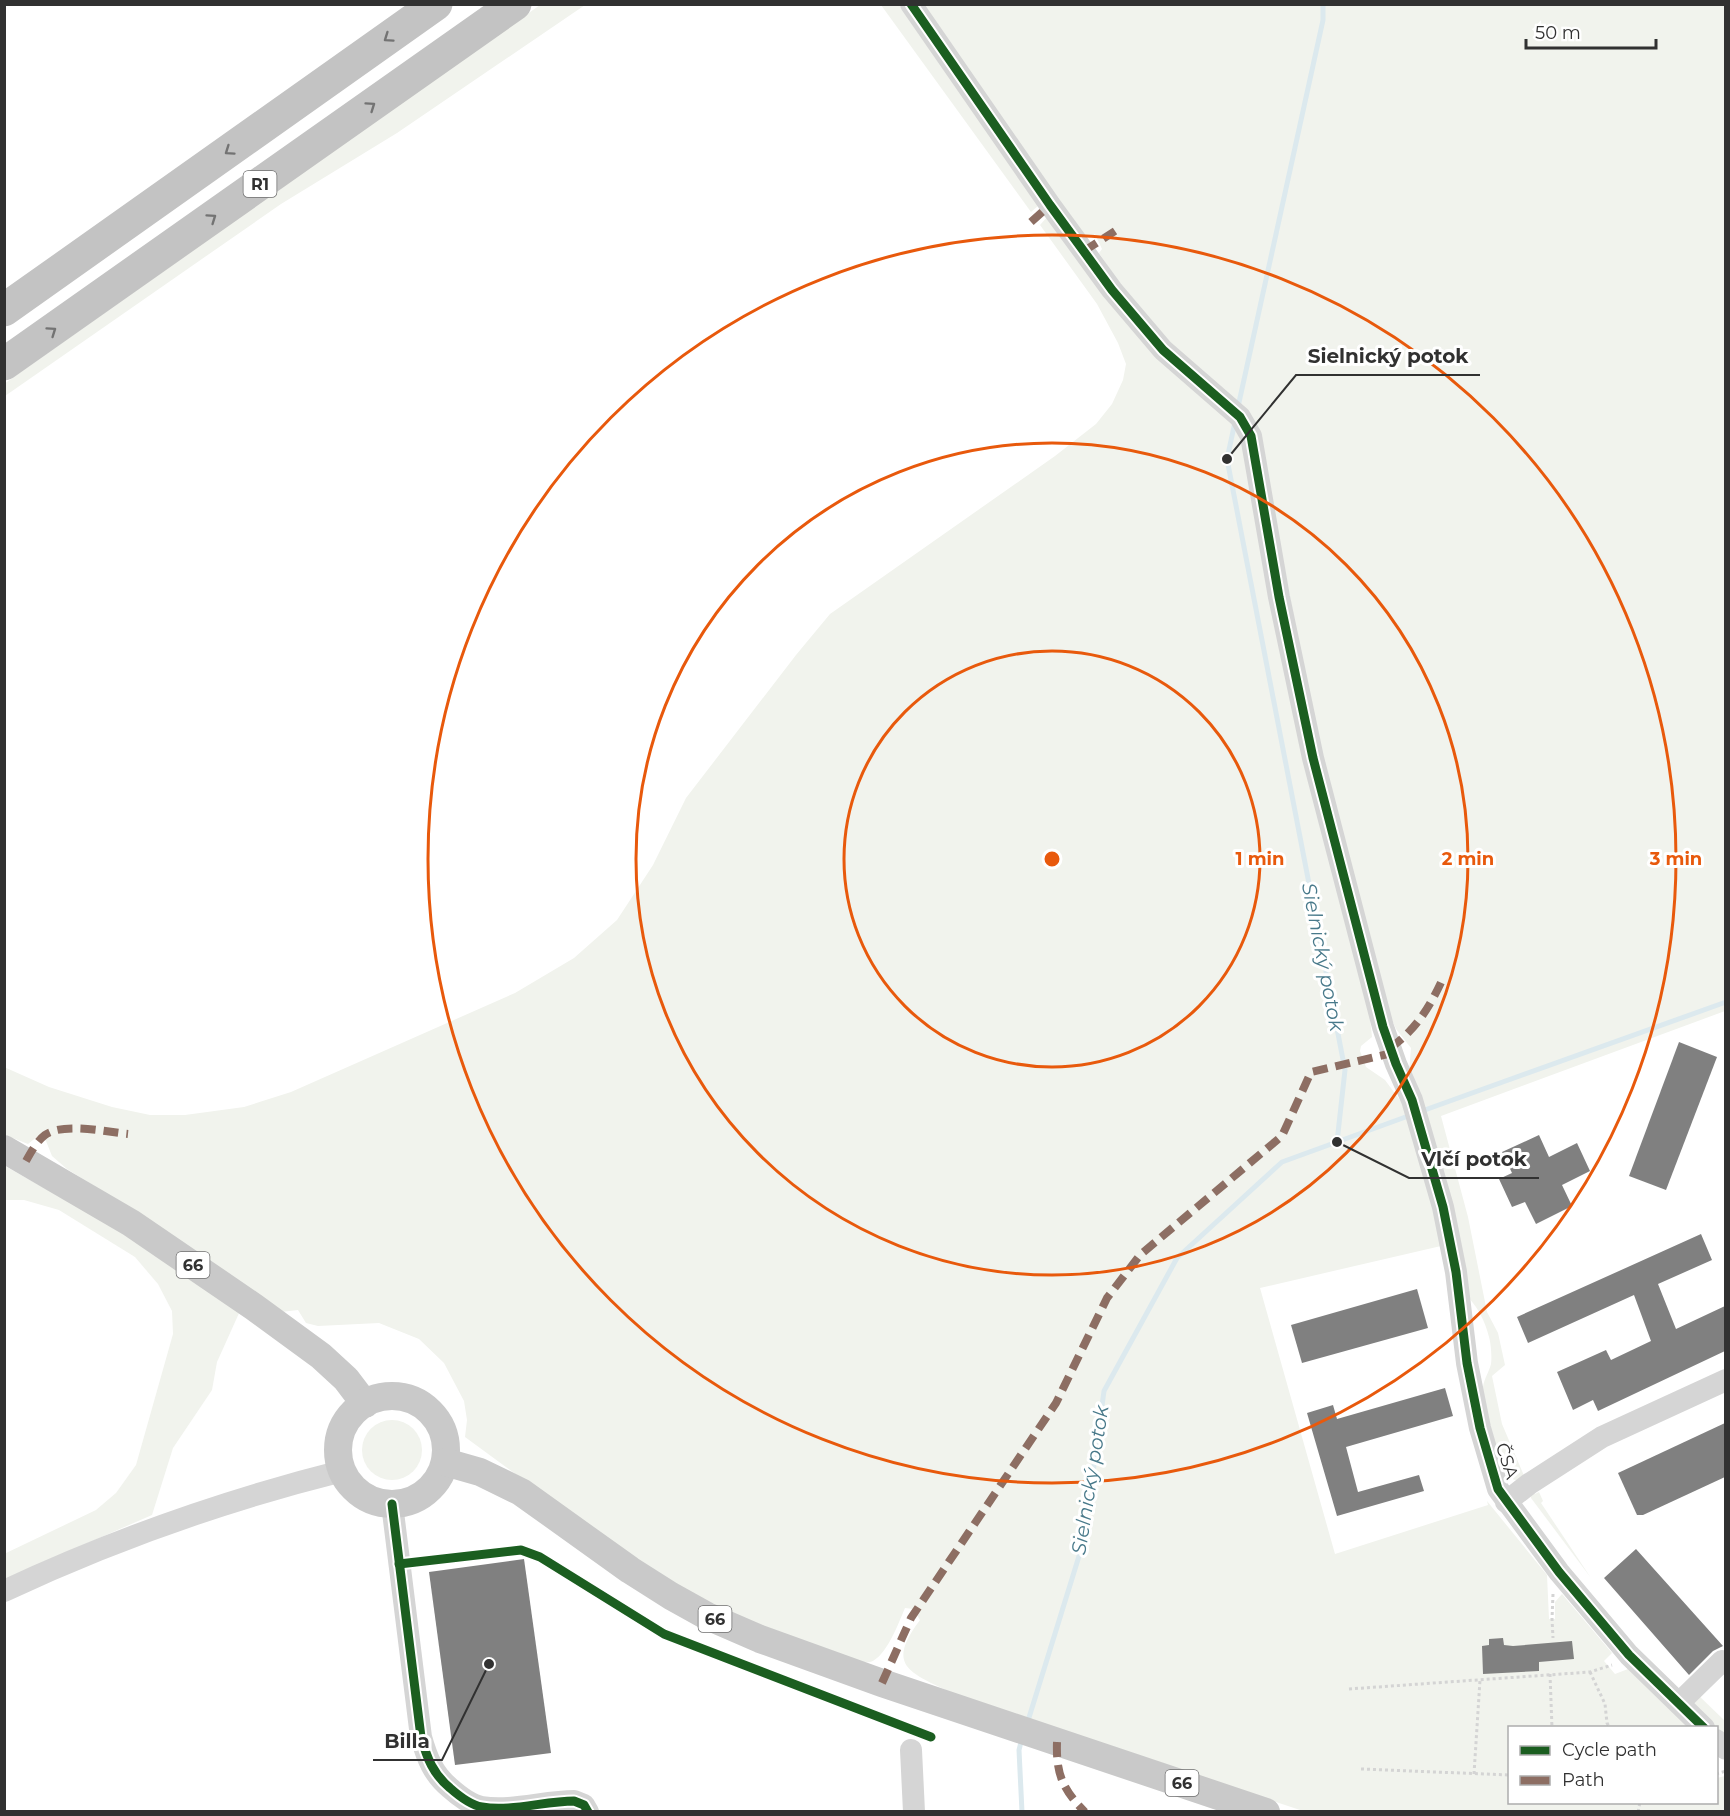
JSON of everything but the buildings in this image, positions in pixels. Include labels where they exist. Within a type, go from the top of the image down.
[{"type":"highway","name":"R1","points":[[4,310],[436,4]]},
{"type":"highway","name":"R1","points":[[4,364],[515,4]]},
{"type":"main road","name":"66","points":[[4,1149],[131,1223],[254,1307],[321,1356],[346,1379],[365,1404]]},
{"type":"main road","points":[[395,1396],[423,1407],[435,1418],[446,1446],[445,1462],[436,1481],[422,1496],[392,1504],[371,1500],[354,1488],[342,1471],[339,1440],[344,1426],[353,1413],[379,1398],[395,1396]]},
{"type":"main road","name":"66","points":[[445,1462],[480,1472],[521,1492],[630,1570],[706,1616],[808,1657],[1266,1812]]},
{"type":"street","name":"ČSA","points":[[911,4],[1050,205],[1112,290],[1163,350],[1240,417],[1251,436],[1279,597],[1313,758],[1383,1027],[1412,1100],[1443,1207],[1456,1272],[1467,1363],[1480,1428],[1498,1489],[1506,1503],[1559,1572],[1629,1655],[1702,1726]]},
{"type":"street","points":[[1506,1503],[1528,1484],[1602,1437],[1725,1380]]},
{"type":"street","points":[[4,1591],[148,1531],[282,1486],[342,1471]]},
{"type":"street","points":[[392,1504],[421,1737],[428,1762],[443,1782],[461,1797],[480,1807],[498,1808],[574,1801],[584,1805],[588,1812]]},
{"type":"street","points":[[1679,1703],[1722,1661],[1725,1664]]},
{"type":"street","points":[[911,1750],[914,1812]]},
{"type":"path","points":[[1553,1638],[1552,1598],[1559,1572]]},
{"type":"path","points":[[1349,1689],[1590,1672],[1609,1667],[1629,1655]]},
{"type":"path","points":[[1590,1672],[1605,1704],[1609,1726]]},
{"type":"path","points":[[1550,1674],[1552,1726]]},
{"type":"path","points":[[1474,1774],[1480,1680]]},
{"type":"path","points":[[1361,1769],[1508,1775]]},
{"type":"shaded area","points":[[540,5],[585,5],[397,133],[281,204],[5,396],[4,384]]},
{"type":"shaded area","points":[[881,5],[899,5],[962,90],[1038,206],[1031,212]]},
{"type":"shaded area","points":[[918,5],[1725,5],[1725,1011],[1441,1116],[1468,1217],[1487,1312],[1498,1333],[1505,1365],[1492,1376],[1502,1424],[1525,1478],[1516,1480],[1508,1476],[1499,1460],[1491,1433],[1483,1395],[1484,1381],[1491,1364],[1490,1340],[1480,1313],[1464,1293],[1409,1072],[1411,1048],[1396,1029],[1382,997],[1320,753],[1259,436],[1150,328],[1099,253],[1102,249],[1095,234],[1091,237],[1082,237]]},
{"type":"shaded area","points":[[1047,217],[1237,423],[1369,1008],[1372,1037],[1361,1046],[1360,1051],[1366,1067],[1385,1080],[1402,1103],[1432,1203],[1441,1246],[1260,1288],[1335,1554],[1488,1505],[1487,1501],[1547,1575],[1549,1619],[1555,1619],[1555,1602],[1562,1594],[1612,1653],[1604,1661],[1615,1674],[1628,1669],[1688,1726],[1508,1726],[1508,1804],[1718,1804],[1718,1778],[1725,1776],[1725,1811],[1303,1811],[950,1692],[923,1679],[906,1665],[903,1657],[904,1647],[920,1620],[913,1609],[905,1608],[887,1647],[870,1662],[856,1661],[747,1620],[700,1599],[610,1543],[465,1437],[467,1420],[464,1401],[444,1363],[419,1339],[379,1323],[318,1326],[306,1323],[298,1310],[281,1312],[158,1226],[67,1169],[52,1156],[46,1141],[41,1137],[38,1136],[28,1144],[5,1135],[4,1067],[49,1087],[112,1107],[150,1115],[185,1115],[244,1107],[291,1092],[515,993],[574,958],[617,920],[653,865],[686,798],[830,614],[1055,456],[1096,424],[1112,404],[1123,380],[1126,364],[1118,343],[1097,304],[1040,225]]},
{"type":"shaded area","points":[[5,1166],[124,1233],[240,1311],[217,1362],[212,1390],[173,1448],[152,1515],[5,1579],[4,1554],[96,1510],[116,1493],[136,1465],[173,1334],[172,1311],[158,1284],[135,1257],[59,1210],[24,1200],[5,1200]]},
{"type":"shaded area","points":[[386,1420],[398,1420],[409,1425],[417,1433],[422,1450],[420,1462],[409,1475],[398,1480],[386,1480],[375,1475],[367,1467],[362,1456],[362,1444],[367,1433],[375,1425]]},
{"type":"shaded area","points":[[1533,1492],[1535,1494],[1539,1492],[1543,1501],[1541,1503],[1591,1578],[1531,1498],[1530,1494]]},
{"type":"shaded area","points":[[1697,1694],[1725,1721],[1725,1738],[1718,1731],[1718,1726],[1713,1726],[1689,1703]]},
{"type":"waterway","name":"Sielnický potok","points":[[1238,407],[1323,20],[1323,4]]},
{"type":"waterway","name":"Sielnický potok","points":[[1235,422],[1227,459],[1345,1070],[1337,1142]]},
{"type":"waterway","points":[[1422,1111],[1726,1002]]},
{"type":"waterway","name":"Sielnický potok","points":[[1027,1724],[1084,1540],[1104,1391],[1177,1258],[1282,1162],[1411,1115]]},
{"type":"waterway","name":"Sielnický potok","points":[[1022,1738],[1019,1750],[1022,1812]]},
{"type":"marked path","points":[[1031,222],[1050,205]]},
{"type":"marked path","points":[[1084,251],[1115,231]]},
{"type":"marked path","points":[[1390,1048],[1416,1025],[1444,976]]},
{"type":"marked path","points":[[882,1683],[911,1618],[1056,1403],[1107,1298],[1140,1255],[1282,1136],[1311,1072],[1392,1053]]},
{"type":"marked path","points":[[26,1161],[39,1140],[53,1131],[74,1128],[128,1134]]},
{"type":"marked path","points":[[1057,1742],[1059,1772],[1062,1780],[1071,1796],[1085,1812]]},
{"type":"cycle path","points":[[911,4],[1050,205],[1112,290],[1163,350],[1240,417],[1251,436],[1279,597],[1313,758],[1383,1027],[1412,1100],[1443,1207],[1456,1272],[1467,1363],[1480,1428],[1498,1489],[1559,1572],[1629,1655],[1702,1726]]},
{"type":"cycle path","points":[[392,1504],[421,1737],[428,1759],[435,1771],[457,1794],[478,1806],[504,1808],[574,1801],[584,1805],[588,1812]]},
{"type":"cycle path","points":[[399,1564],[521,1550],[540,1557],[664,1634],[931,1737]]},
{"type":"place","name":"Sielnický potok","points":[[1227,459]]},
{"type":"place","name":"Vlčí potok","points":[[1337,1142]]},
{"type":"place","name":"Billa","points":[[489,1664]]}]
